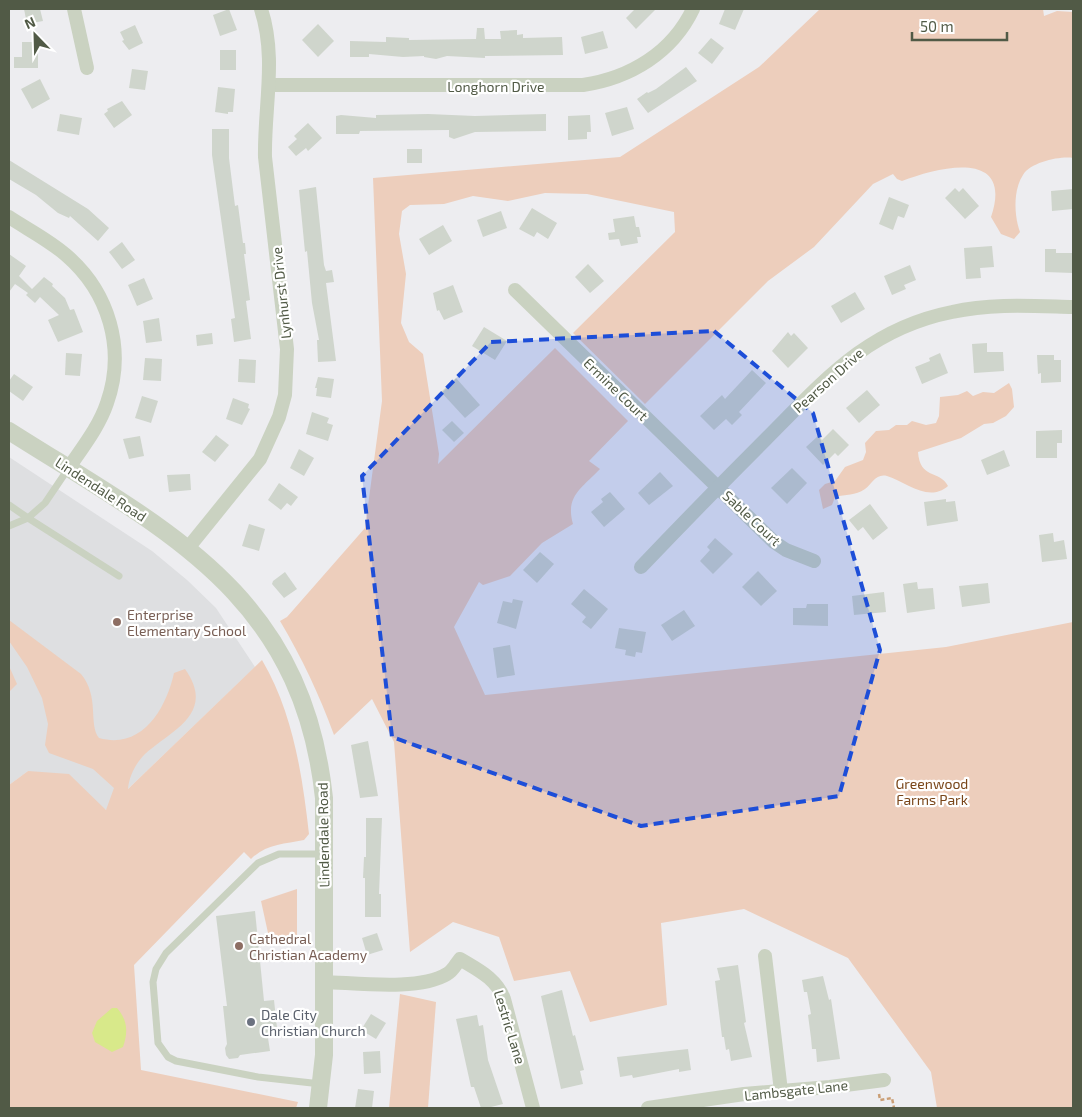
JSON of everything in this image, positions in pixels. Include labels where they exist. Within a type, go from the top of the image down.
[{"type":"street","points":[[74,9],[87,68]]},
{"type":"street","name":"Lynhurst Drive","points":[[188,548],[260,459],[280,417],[285,395],[287,349],[265,158],[264,133],[269,85],[268,44],[261,9]]},
{"type":"street","name":"Longhorn Drive","points":[[269,85],[475,86],[583,85],[598,83],[635,70],[652,59],[680,30],[693,9]]},
{"type":"street","points":[[9,217],[64,253],[79,267],[102,301],[111,324],[115,364],[107,404],[99,423],[68,469]]},
{"type":"street","name":"Ermine Court","points":[[515,290],[718,487]]},
{"type":"street","name":"Pearson Drive","points":[[641,567],[833,372],[856,352],[880,338],[930,318],[974,308],[1073,306]]},
{"type":"street","name":"Lindendale Road","points":[[9,431],[158,526],[188,548],[237,593],[254,614],[293,679],[306,711],[321,770],[324,798],[324,982],[322,1084],[318,1108]]},
{"type":"street","name":"Sable Court","points":[[718,487],[774,542],[786,550],[814,561]]},
{"type":"street","points":[[764,956],[780,1091]]},
{"type":"street","name":"Lestric Lane","points":[[324,982],[406,984],[430,981],[449,973],[460,959],[491,978],[501,990],[533,1108]]},
{"type":"street","name":"Lambsgate Lane","points":[[648,1108],[780,1091],[830,1088],[880,1080]]},
{"type":"lane","points":[[9,526],[28,518],[45,503],[68,469]]},
{"type":"lane","points":[[9,505],[119,576]]},
{"type":"lane","points":[[322,1084],[258,1077],[176,1061],[168,1057],[158,1043],[153,982],[156,969],[166,953],[258,863],[279,854],[324,854]]},
{"type":"path","points":[[880,1080],[880,1100],[892,1098],[894,1108]]},
{"type":"highlighted area","points":[[714,331],[813,413],[880,650],[839,796],[641,826],[392,737],[362,476],[491,342]]},
{"type":"shaded area","name":"Enterprise Elementary School","points":[[9,457],[152,551],[187,580],[216,608],[255,667],[106,810],[28,771],[9,785]]},
{"type":"shaded area","points":[[112,1008],[117,1008],[123,1017],[126,1036],[123,1047],[112,1052],[95,1042],[92,1033],[97,1021]]},
{"type":"green space","name":"Greenwood Farms Park","points":[[820,9],[1043,9],[1044,16],[1057,11],[1073,12],[1073,158],[1061,158],[1039,163],[1027,170],[1023,175],[1016,195],[1020,232],[1014,239],[1001,234],[991,217],[995,195],[992,181],[983,172],[970,168],[953,168],[918,175],[902,181],[893,174],[873,184],[814,247],[768,281],[645,404],[573,333],[675,232],[674,212],[587,194],[545,193],[508,201],[473,196],[444,204],[410,205],[402,211],[399,234],[406,274],[401,323],[409,342],[423,354],[439,454],[438,464],[555,348],[628,421],[589,461],[600,469],[581,487],[573,499],[571,514],[573,524],[542,543],[510,576],[483,585],[479,582],[454,627],[485,695],[946,647],[1073,622],[1073,1108],[937,1108],[931,1072],[848,958],[744,909],[661,923],[667,1005],[590,1022],[570,971],[514,981],[499,937],[453,922],[410,952],[394,742],[372,699],[334,735],[310,676],[280,621],[287,617],[365,528],[382,401],[373,178],[620,157],[759,67]]},
{"type":"green space","points":[[1009,383],[1012,389],[1014,407],[1006,416],[993,423],[984,424],[961,438],[918,452],[922,467],[926,471],[940,477],[948,486],[940,491],[925,492],[883,475],[874,479],[868,487],[861,491],[835,497],[832,505],[823,509],[819,490],[825,484],[835,481],[845,467],[863,460],[866,452],[865,443],[876,431],[889,430],[896,425],[907,425],[912,421],[926,425],[936,423],[939,416],[940,397],[958,395],[967,391],[973,396],[983,392],[994,393]]},
{"type":"green space","points":[[9,620],[81,674],[90,692],[94,725],[99,738],[114,740],[128,738],[150,724],[165,700],[174,673],[185,669],[193,685],[196,698],[193,710],[177,729],[145,754],[131,775],[128,789],[262,660],[273,680],[289,722],[299,766],[309,834],[304,840],[269,847],[251,859],[244,852],[134,965],[141,1070],[298,1102],[296,1108],[9,1108],[9,785],[28,771],[69,774],[106,810],[114,788],[93,769],[49,753],[45,745],[48,724],[42,698],[27,667],[9,641]]},
{"type":"green space","points":[[9,666],[17,684],[9,692]]},
{"type":"green space","points":[[297,889],[297,939],[270,942],[261,901]]},
{"type":"green space","points":[[400,994],[436,1002],[428,1108],[389,1108]]},
{"type":"building","points":[[24,9],[40,9],[43,21],[27,24]]},
{"type":"building","points":[[229,9],[237,30],[220,36],[213,15]]},
{"type":"building","points":[[635,9],[656,9],[636,29],[626,18]]},
{"type":"building","points":[[725,9],[744,9],[735,30],[719,24]]},
{"type":"building","points":[[318,24],[334,41],[318,57],[302,40]]},
{"type":"building","points":[[135,25],[143,43],[129,50],[122,41],[124,40],[120,32]]},
{"type":"building","points":[[477,28],[484,28],[485,39],[501,39],[500,31],[517,30],[517,35],[523,34],[523,38],[562,37],[563,55],[485,56],[485,58],[447,56],[436,59],[424,56],[403,57],[369,54],[369,57],[350,57],[350,41],[386,42],[386,37],[409,38],[409,40],[476,39]]},
{"type":"building","points":[[603,31],[608,48],[585,54],[581,37]]},
{"type":"building","points":[[711,38],[724,48],[712,64],[698,53]]},
{"type":"building","points":[[22,42],[38,42],[38,68],[14,68],[14,57],[22,57]]},
{"type":"building","points":[[220,50],[236,50],[236,70],[220,70]]},
{"type":"building","points":[[686,67],[697,81],[648,113],[637,99],[647,92],[656,89]]},
{"type":"building","points":[[132,69],[148,71],[145,90],[129,88]]},
{"type":"building","points":[[40,79],[50,99],[32,109],[21,89]]},
{"type":"building","points":[[218,87],[235,89],[233,112],[228,112],[228,114],[215,112]]},
{"type":"building","points":[[122,101],[132,115],[114,128],[104,114],[108,111],[107,109]]},
{"type":"building","points":[[627,107],[634,129],[612,136],[605,113]]},
{"type":"building","points":[[60,114],[82,118],[79,135],[57,131]]},
{"type":"building","points":[[428,114],[475,116],[546,114],[546,131],[475,132],[454,139],[449,137],[449,130],[360,131],[359,134],[336,134],[336,116],[376,118],[376,115]]},
{"type":"building","points":[[590,115],[591,132],[587,132],[587,139],[568,140],[568,116]]},
{"type":"building","points":[[308,123],[322,138],[308,151],[306,148],[296,156],[288,147],[297,139],[294,136]]},
{"type":"building","points":[[212,129],[229,129],[229,158],[235,206],[238,205],[243,243],[245,243],[246,254],[244,254],[250,300],[246,301],[251,339],[234,342],[231,319],[235,318],[212,155]]},
{"type":"building","points":[[407,149],[422,149],[422,163],[407,163]]},
{"type":"building","points":[[9,160],[88,209],[109,228],[98,241],[70,216],[69,218],[58,213],[36,195],[9,179]]},
{"type":"building","points":[[316,187],[324,265],[326,271],[332,270],[334,282],[326,283],[336,361],[318,362],[317,340],[319,340],[312,303],[307,251],[305,252],[299,190]]},
{"type":"building","points":[[955,188],[959,192],[963,188],[979,206],[965,219],[945,198]]},
{"type":"building","points":[[1073,189],[1073,209],[1052,211],[1051,191]]},
{"type":"building","points":[[889,197],[909,205],[904,218],[898,216],[893,230],[879,224]]},
{"type":"building","points":[[532,208],[557,223],[548,239],[537,232],[534,237],[519,229]]},
{"type":"building","points":[[501,211],[507,228],[483,237],[477,220]]},
{"type":"building","points":[[634,216],[636,227],[639,227],[641,237],[637,237],[638,243],[621,246],[619,239],[609,240],[608,233],[615,232],[613,219]]},
{"type":"building","points":[[443,225],[452,241],[429,255],[419,239]]},
{"type":"building","points":[[122,242],[135,260],[122,269],[109,252]]},
{"type":"building","points":[[992,246],[994,267],[980,268],[981,278],[966,279],[964,248]]},
{"type":"building","points":[[1045,249],[1056,249],[1056,253],[1073,253],[1073,273],[1045,272]]},
{"type":"building","points":[[9,254],[26,266],[19,276],[32,289],[44,277],[53,284],[52,286],[65,298],[70,310],[74,309],[83,332],[58,342],[48,320],[59,315],[40,297],[35,303],[26,295],[28,293],[15,284],[9,292]]},
{"type":"building","points":[[588,264],[604,281],[590,293],[575,277]]},
{"type":"building","points":[[910,265],[916,280],[904,285],[906,289],[892,295],[884,276]]},
{"type":"building","points":[[144,278],[153,299],[137,306],[128,285]]},
{"type":"building","points":[[453,285],[463,312],[444,320],[439,310],[437,311],[433,293]]},
{"type":"building","points":[[855,292],[865,309],[841,323],[831,306]]},
{"type":"building","points":[[159,318],[162,341],[146,343],[143,321]]},
{"type":"building","points":[[484,327],[507,341],[495,360],[472,346]]},
{"type":"building","points":[[788,332],[791,336],[794,333],[808,348],[788,368],[772,351]]},
{"type":"building","points":[[212,333],[213,344],[197,346],[196,335]]},
{"type":"building","points":[[987,343],[987,352],[1003,352],[1004,371],[974,373],[972,344]]},
{"type":"building","points":[[66,353],[82,354],[80,376],[65,375]]},
{"type":"building","points":[[940,353],[948,373],[922,384],[915,367],[930,361],[929,358]]},
{"type":"building","points":[[1037,355],[1054,355],[1054,360],[1061,360],[1061,382],[1041,383],[1041,373],[1038,374]]},
{"type":"building","points":[[145,358],[162,359],[161,381],[143,380]]},
{"type":"building","points":[[239,359],[256,360],[255,383],[238,382]]},
{"type":"building","points":[[752,370],[766,383],[739,412],[742,415],[732,425],[726,419],[714,430],[700,416],[722,395],[725,399]]},
{"type":"building","points":[[14,374],[33,387],[23,401],[9,391],[9,381]]},
{"type":"building","points":[[318,377],[334,379],[331,398],[316,396],[317,388],[315,388]]},
{"type":"building","points":[[456,378],[480,405],[465,418],[441,392]]},
{"type":"building","points":[[867,390],[880,405],[859,423],[846,408]]},
{"type":"building","points":[[142,396],[158,401],[151,423],[135,418]]},
{"type":"building","points":[[233,398],[249,404],[248,408],[250,409],[242,425],[226,419]]},
{"type":"building","points":[[312,412],[329,418],[327,423],[333,425],[328,441],[306,434]]},
{"type":"building","points":[[452,421],[464,433],[454,442],[442,430]]},
{"type":"building","points":[[833,429],[849,445],[838,456],[835,453],[823,465],[806,447],[818,436],[822,440]]},
{"type":"building","points":[[1062,430],[1062,443],[1057,443],[1057,458],[1036,458],[1036,431]]},
{"type":"building","points":[[216,435],[229,445],[215,462],[202,452]]},
{"type":"building","points":[[140,436],[144,456],[129,459],[123,439]]},
{"type":"building","points":[[299,449],[314,458],[304,476],[290,468]]},
{"type":"building","points":[[1004,450],[1010,466],[987,475],[981,460]]},
{"type":"building","points":[[792,468],[807,483],[787,504],[771,488]]},
{"type":"building","points":[[660,472],[673,486],[649,505],[638,493]]},
{"type":"building","points":[[190,474],[191,490],[169,492],[167,475]]},
{"type":"building","points":[[279,483],[298,497],[291,506],[287,503],[281,510],[268,500]]},
{"type":"building","points":[[610,492],[625,509],[604,527],[591,512],[603,502],[601,499]]},
{"type":"building","points":[[946,499],[946,502],[955,501],[958,521],[927,526],[924,502]]},
{"type":"building","points":[[870,504],[888,528],[873,540],[863,527],[858,531],[849,520]]},
{"type":"building","points":[[249,524],[265,529],[259,551],[242,546]]},
{"type":"building","points":[[1053,533],[1054,542],[1064,540],[1067,559],[1042,562],[1039,535]]},
{"type":"building","points":[[715,538],[733,554],[713,574],[700,561],[710,550],[707,547]]},
{"type":"building","points":[[540,552],[554,564],[537,583],[523,570]]},
{"type":"building","points":[[758,571],[777,591],[761,606],[742,587]]},
{"type":"building","points":[[285,572],[297,589],[284,598],[272,584],[273,581]]},
{"type":"building","points":[[917,582],[918,589],[933,588],[935,609],[907,613],[903,584]]},
{"type":"building","points":[[988,583],[990,603],[962,607],[959,586]]},
{"type":"building","points":[[584,589],[608,609],[591,629],[582,622],[586,617],[571,604]]},
{"type":"building","points":[[884,592],[886,612],[854,615],[852,596]]},
{"type":"building","points":[[513,599],[523,601],[516,629],[497,623],[503,601],[512,603]]},
{"type":"building","points":[[807,604],[828,604],[828,626],[793,625],[793,608],[806,608]]},
{"type":"building","points":[[684,610],[695,626],[672,641],[661,625]]},
{"type":"building","points":[[619,628],[646,632],[642,653],[636,652],[635,657],[625,655],[626,650],[615,648]]},
{"type":"building","points":[[510,645],[515,675],[497,678],[493,648]]},
{"type":"building","points":[[368,741],[378,796],[360,798],[351,745]]},
{"type":"building","points":[[366,818],[382,818],[379,894],[381,894],[381,917],[365,917],[365,878],[363,878],[364,857],[366,857]]},
{"type":"building","points":[[255,911],[264,1001],[274,1000],[278,1037],[268,1038],[270,1051],[240,1055],[238,1058],[229,1059],[225,1048],[227,1044],[223,1006],[227,1006],[216,916]]},
{"type":"building","points":[[377,933],[383,950],[367,955],[362,938]]},
{"type":"building","points":[[738,965],[746,1022],[744,1023],[752,1057],[731,1061],[729,1049],[726,1050],[724,1037],[722,1037],[715,981],[720,980],[717,968]]},
{"type":"building","points":[[823,976],[829,1000],[831,999],[840,1059],[817,1062],[816,1049],[812,1049],[808,1015],[811,1014],[807,992],[804,992],[802,980]]},
{"type":"building","points":[[562,990],[573,1036],[575,1035],[584,1070],[580,1071],[583,1084],[561,1089],[541,996]]},
{"type":"building","points":[[371,1014],[386,1023],[376,1039],[361,1030]]},
{"type":"building","points":[[477,1015],[479,1026],[483,1025],[488,1060],[503,1104],[487,1108],[481,1108],[474,1087],[471,1087],[456,1019]]},
{"type":"building","points":[[688,1049],[691,1070],[679,1072],[679,1069],[633,1078],[632,1075],[620,1077],[617,1057]]},
{"type":"building","points":[[380,1051],[381,1073],[364,1074],[363,1052]]},
{"type":"building","points":[[358,1089],[374,1091],[372,1108],[355,1108]]},
{"type":"place","name":"Enterprise Elementary School","points":[[117,622]]},
{"type":"place","name":"Cathedral Christian Academy","points":[[239,946]]},
{"type":"place","name":"Dale City Christian Church","points":[[251,1022]]}]
